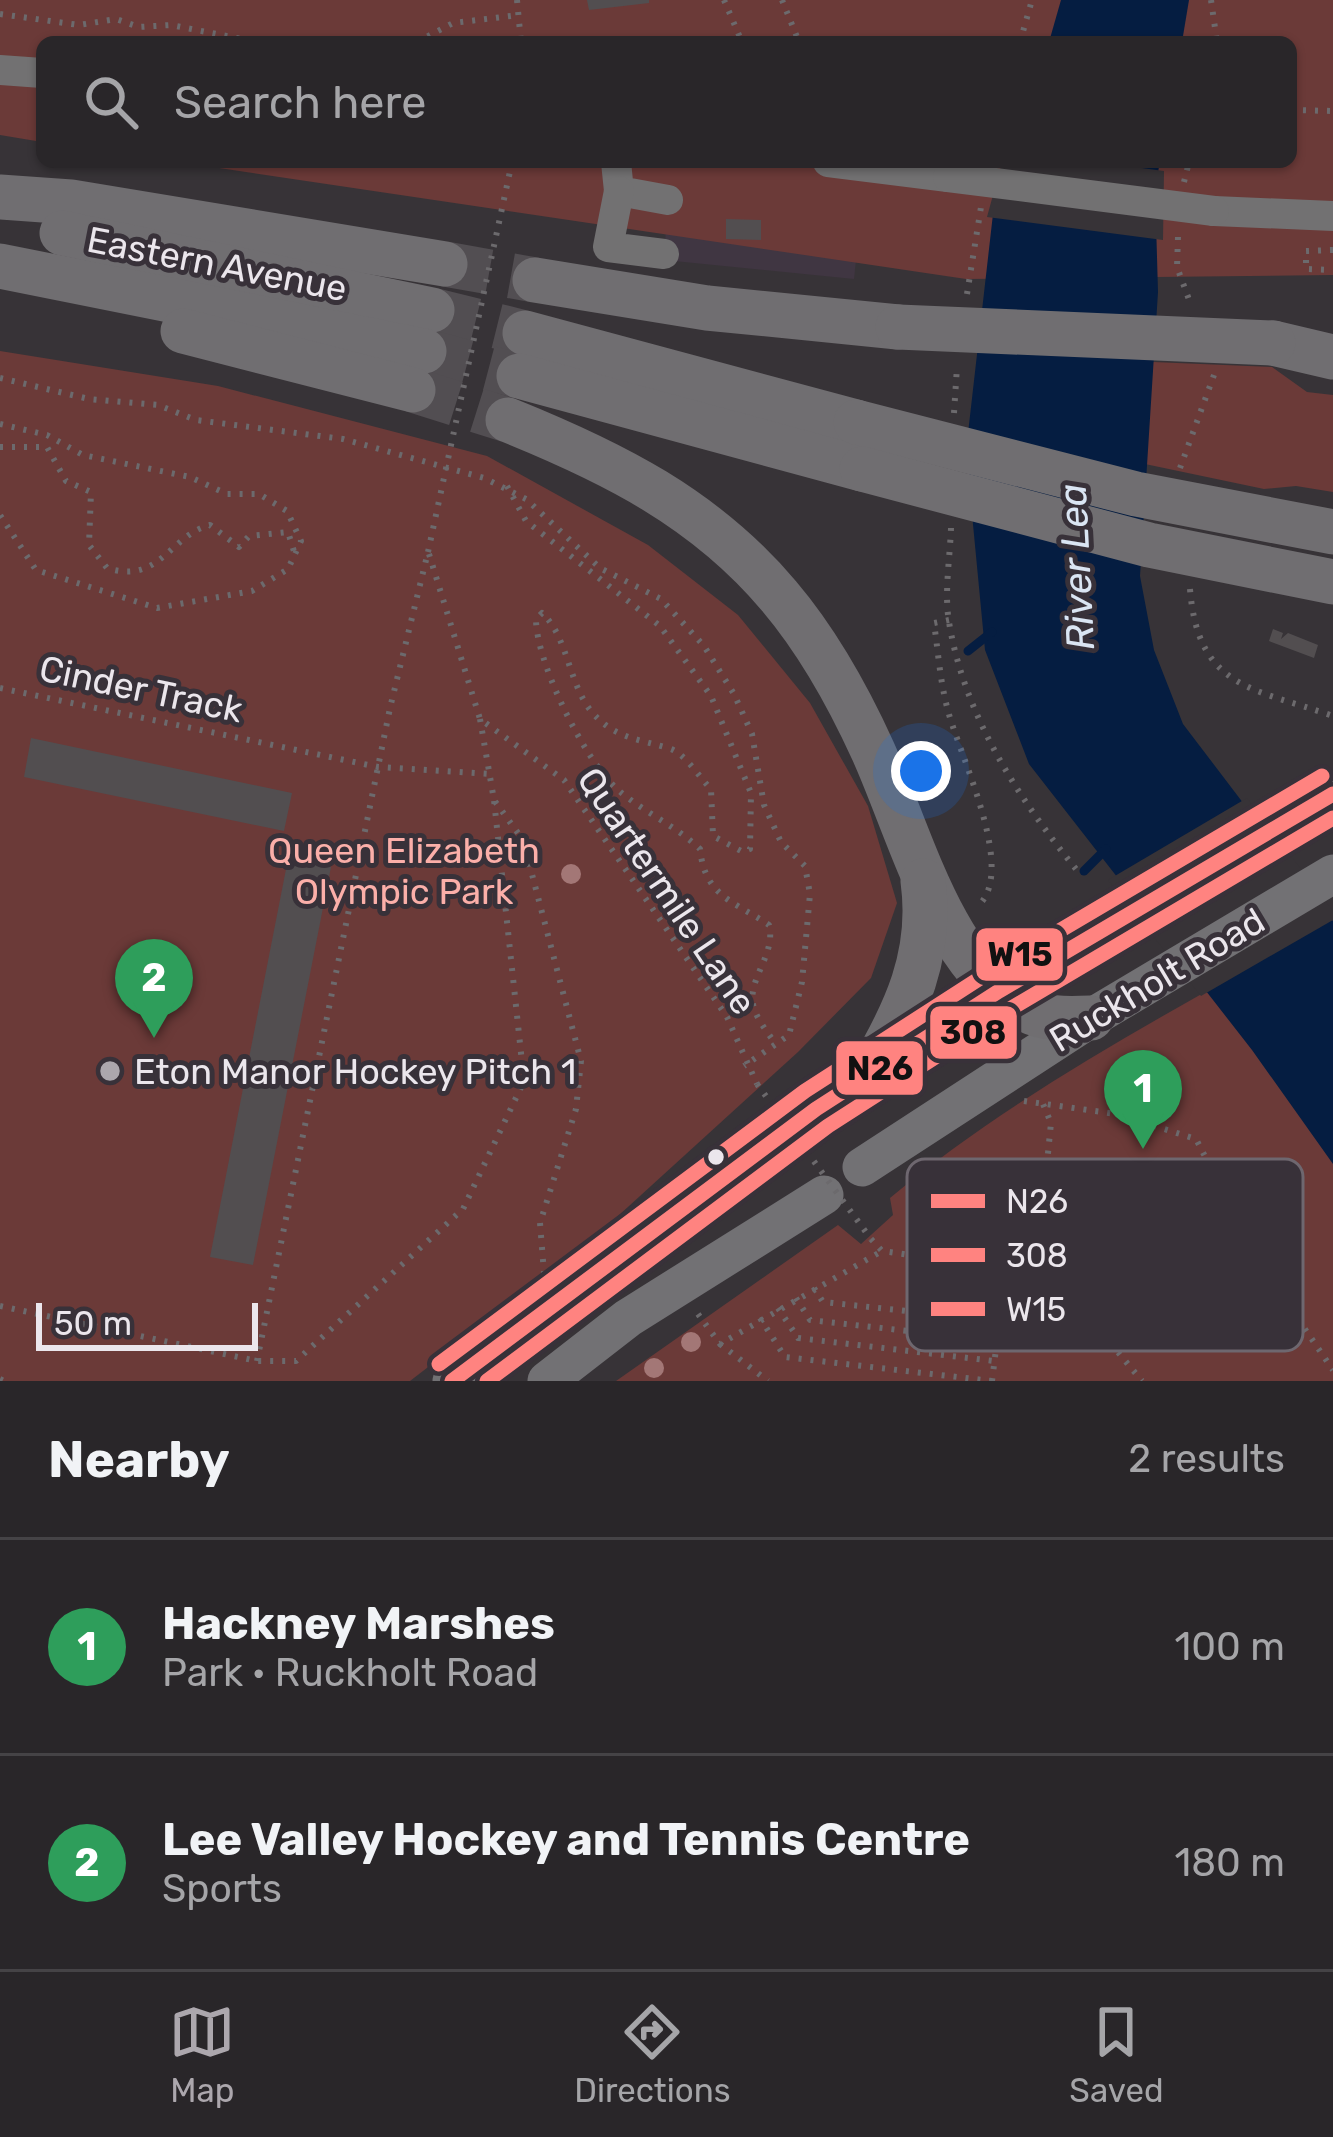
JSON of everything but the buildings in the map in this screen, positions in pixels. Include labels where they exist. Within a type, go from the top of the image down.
[{"type":"highway","points":[[0,197],[71,202],[445,264]]},
{"type":"highway","name":"Eastern Avenue","points":[[0,221],[423,350]]},
{"type":"highway","name":"Eastern Avenue","points":[[0,266],[423,350]]},
{"type":"highway","points":[[535,280],[706,308],[898,327],[1273,344],[1333,357]]},
{"type":"highway","points":[[0,293],[155,324],[423,350]]},
{"type":"highway","points":[[1273,344],[1333,334]]},
{"type":"highway","points":[[1333,532],[1136,494],[856,422],[522,354],[862,470],[1149,545],[1333,582]]},
{"type":"highway","points":[[508,420],[594,456],[670,497],[709,524],[757,572],[837,680],[920,866],[968,959],[1023,1009],[1054,1019],[1091,1018]]},
{"type":"highway","points":[[869,1074],[908,1005],[920,971],[927,910],[920,866]]},
{"type":"main road","name":"Ruckholt Road","points":[[816,1108],[999,992],[1333,794]]},
{"type":"main road","name":"Ruckholt Road","points":[[862,1167],[1091,1018],[1332,875]]},
{"type":"main road","points":[[452,1381],[780,1134]]},
{"type":"main road","points":[[547,1381],[628,1318],[824,1196]]},
{"type":"street","points":[[0,70],[36,73]]},
{"type":"street","points":[[876,168],[1214,212],[1333,216]]},
{"type":"street","points":[[664,254],[644,256],[608,248],[618,177],[668,200]]},
{"type":"path","points":[[724,0],[739,36]]},
{"type":"path","points":[[782,0],[797,36]]},
{"type":"path","points":[[1022,36],[1032,0]]},
{"type":"path","points":[[1211,0],[1215,36]]},
{"type":"path","points":[[517,1],[521,36]]},
{"type":"path","points":[[0,14],[79,25],[116,19],[139,27],[171,25],[227,36]]},
{"type":"path","points":[[426,36],[472,21],[519,15]]},
{"type":"path","points":[[1297,110],[1333,111]]},
{"type":"path","points":[[257,1360],[378,767],[511,168]]},
{"type":"path","points":[[967,295],[981,206]]},
{"type":"path","points":[[1333,250],[1306,250],[1306,269],[1333,270]]},
{"type":"path","points":[[953,432],[958,362]]},
{"type":"path","points":[[0,378],[89,399],[158,405],[196,420],[343,439],[507,486],[600,568],[661,599],[704,646],[734,694],[752,734],[764,805],[782,842],[805,866],[810,894],[802,982],[789,1035],[744,1066]]},
{"type":"path","points":[[0,424],[47,435],[97,459],[190,477],[227,494],[259,494],[296,522],[301,541],[296,558],[252,591],[149,608],[36,570],[0,514]]},
{"type":"path","points":[[0,447],[47,447],[66,481],[92,492],[89,545],[106,568],[132,572],[154,564],[210,525],[239,548],[249,536],[288,532],[296,558]]},
{"type":"path","points":[[507,486],[537,532],[660,626],[721,716],[751,793],[750,849],[742,852],[713,836],[711,789],[673,750],[622,737],[592,711],[559,646],[554,623],[542,613],[536,619],[550,675],[575,728],[615,787],[700,849],[703,874],[725,902],[769,925],[771,952],[752,995],[754,1010],[776,1045]]},
{"type":"path","points":[[951,526],[949,620],[966,679],[1012,788],[1076,869]]},
{"type":"path","points":[[0,1306],[257,1360],[296,1361],[463,1210],[524,1081],[490,774],[480,719],[428,552]]},
{"type":"path","points":[[949,620],[934,623],[946,704],[991,848],[988,896],[968,911]]},
{"type":"path","name":"Cinder Track","points":[[0,688],[378,767],[490,774]]},
{"type":"path","name":"Quartermile Lane","points":[[480,719],[564,780],[727,1017],[744,1066],[882,1250]]},
{"type":"path","points":[[494,800],[523,841],[581,1061],[576,1109],[540,1223],[545,1287]]},
{"type":"path","points":[[1011,1098],[1116,1114],[1196,1138],[1207,1159]]},
{"type":"path","points":[[1043,1104],[1051,1123],[1047,1159]]},
{"type":"path","points":[[720,1343],[882,1250],[907,1254]]},
{"type":"path","points":[[814,1288],[823,1302],[907,1311]]},
{"type":"path","points":[[796,1298],[810,1320],[907,1331]]},
{"type":"path","points":[[778,1308],[798,1339],[994,1361]]},
{"type":"path","points":[[696,1310],[720,1343],[768,1381]]},
{"type":"path","points":[[760,1318],[785,1357],[992,1381],[996,1351]]},
{"type":"path","points":[[1303,1326],[1333,1370]]},
{"type":"path","points":[[1117,1351],[1142,1381]]},
{"type":"shaded area","points":[[669,179],[859,231],[854,279],[664,260]]},
{"type":"green space","points":[[0,0],[1333,0],[1333,275],[966,279],[219,168],[1297,168],[1297,36],[36,36],[36,141],[0,135]]},
{"type":"green space","name":"Queen Elizabeth Olympic Park","points":[[0,351],[218,386],[487,456],[648,545],[738,615],[810,703],[868,806],[897,903],[871,978],[798,1052],[584,1247],[410,1381],[0,1381]]},
{"type":"green space","points":[[1153,362],[1272,367],[1307,392],[1333,395],[1333,492],[1296,486],[1264,489],[1145,464]]},
{"type":"green space","points":[[1333,920],[1333,1381],[616,1381],[838,1225],[861,1244],[893,1215],[890,1198],[907,1185],[907,1351],[1303,1351],[1303,1159],[940,1159],[1105,1050]]},
{"type":"water","points":[[1061,0],[1189,0],[1183,36],[1051,36]]},
{"type":"water","name":"River Lea","points":[[1006,168],[1159,168],[1155,187],[1158,292],[1140,576],[1154,650],[1183,724],[1333,921],[1333,1164],[1252,1050],[1029,764],[985,650],[966,451],[993,214]]},
{"type":"pier","points":[[1000,168],[1164,171],[1163,240],[987,217]]},
{"type":"pier","points":[[1247,798],[1333,911],[1333,920],[1201,996],[1108,880]]},
{"type":"waterway","points":[[968,651],[992,632]]},
{"type":"waterway","points":[[1084,871],[1106,849]]},
{"type":"tunnel","points":[[445,264],[535,280]]},
{"type":"tunnel","points":[[432,310],[525,333]]},
{"type":"tunnel","points":[[424,351],[519,376]]},
{"type":"tunnel","points":[[413,390],[508,420]]},
{"type":"transit line","name":"W15","points":[[439,1364],[805,1091],[988,973],[1322,776]]},
{"type":"transit line","name":"N26","points":[[452,1381],[816,1109],[999,991],[1333,794]]},
{"type":"transit line","name":"308","points":[[487,1381],[828,1126],[1010,1009],[1333,818]]},
{"type":"place","name":"Lee Valley Hockey and Tennis Centre","points":[[154,1038]]},
{"type":"place","name":"Eton Manor Hockey Pitch 1","points":[[110,1071]]},
{"type":"place","name":"Hackney Marshes","points":[[1143,1149]]}]
